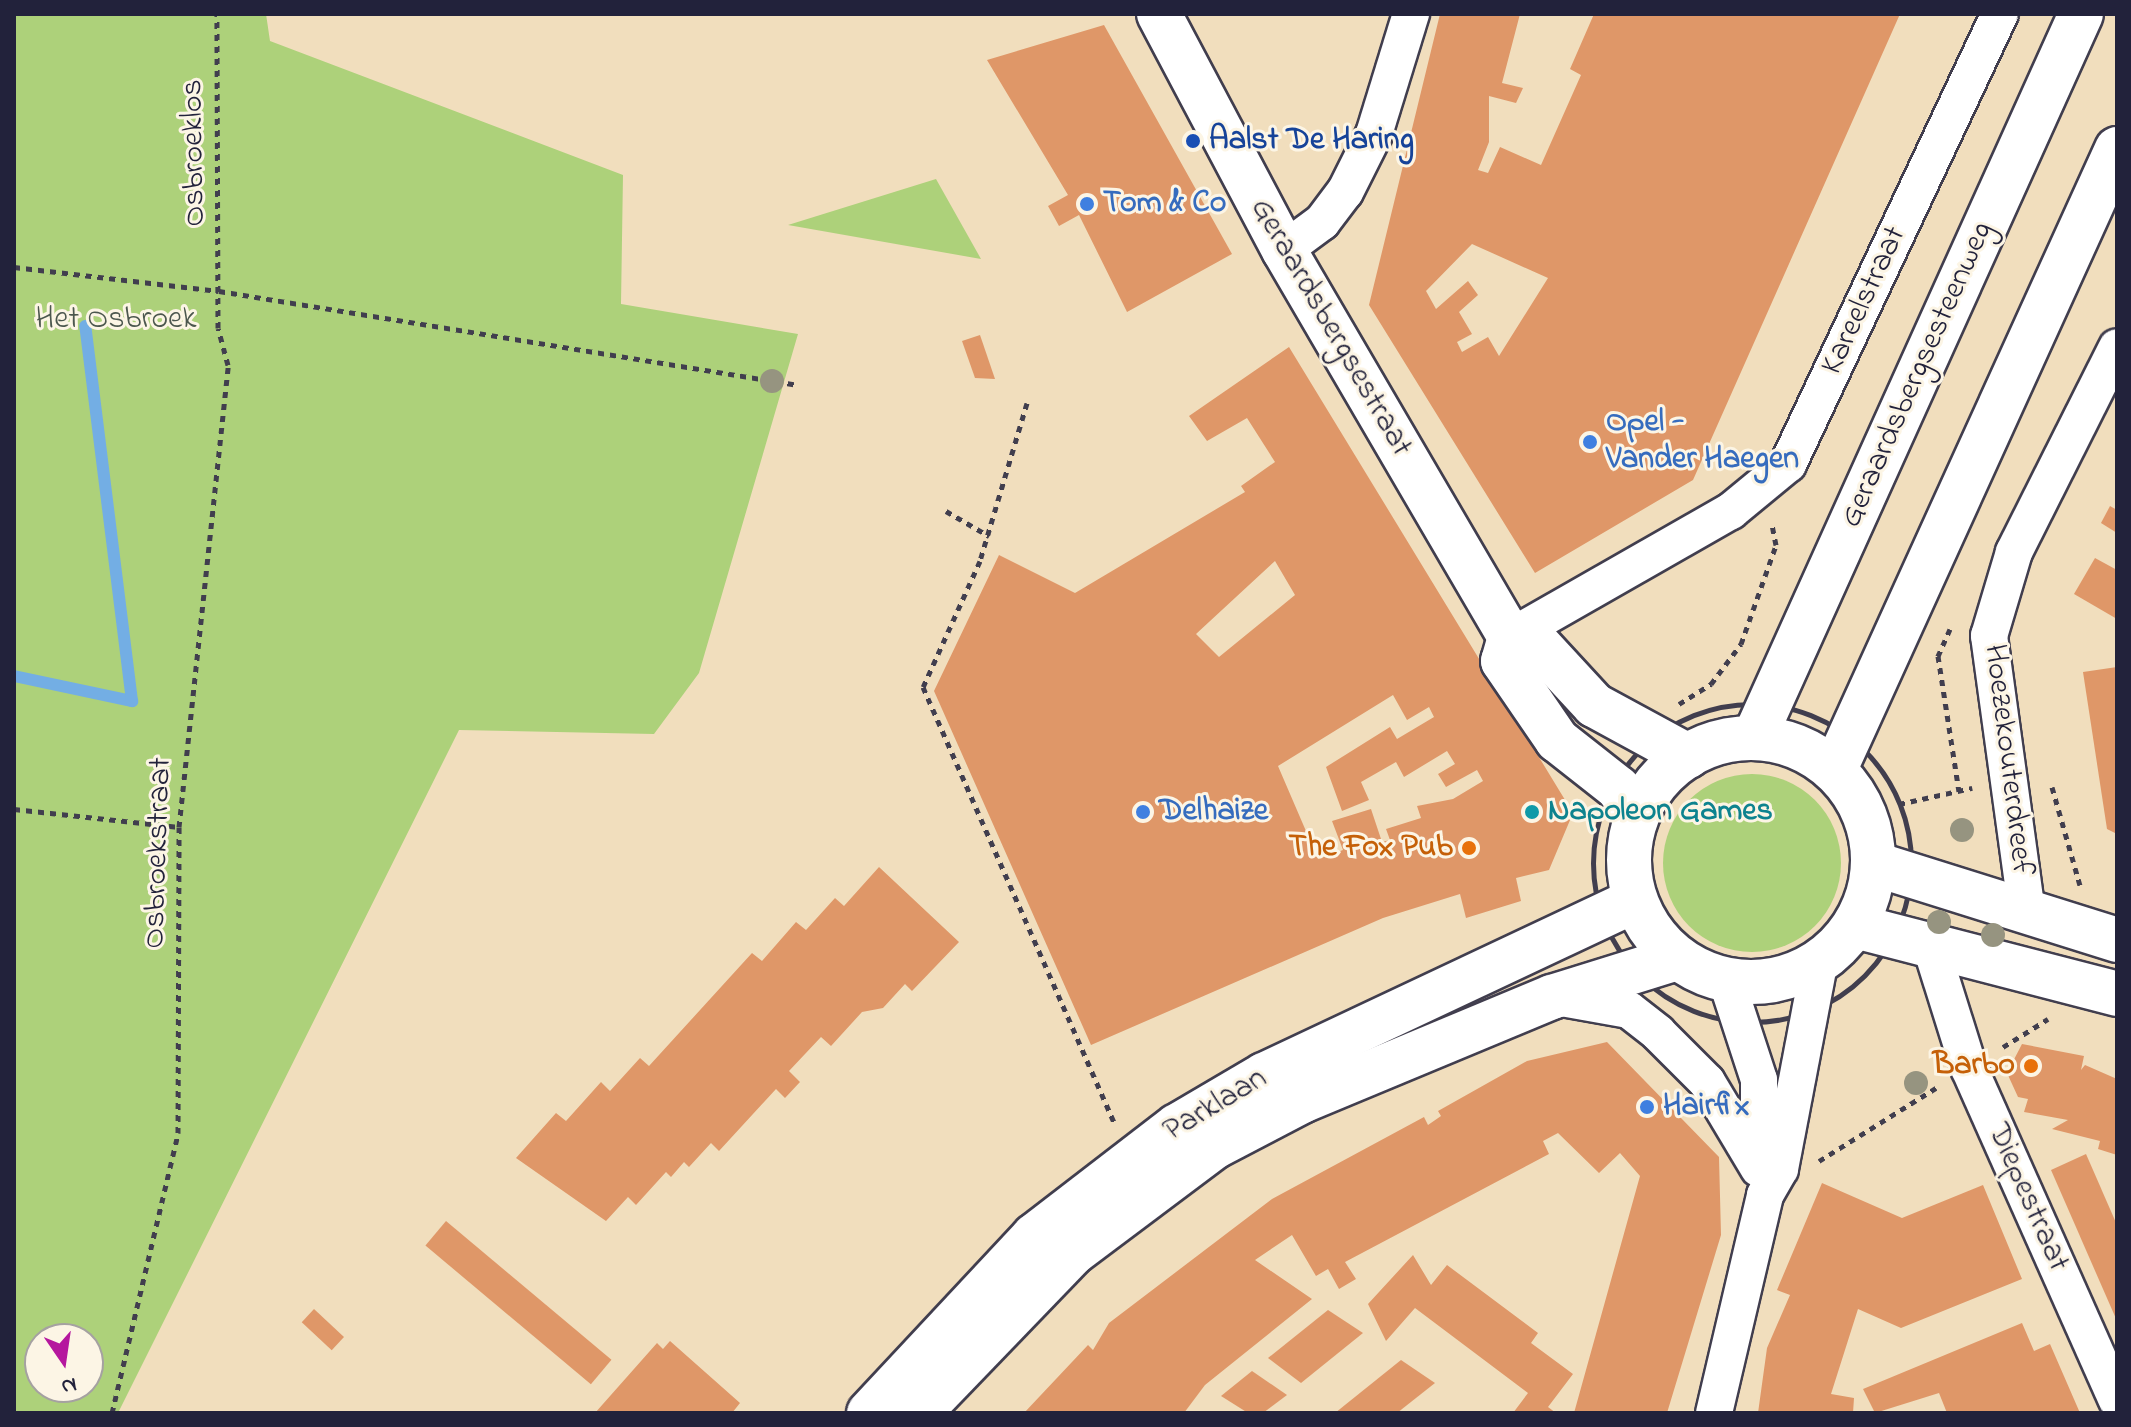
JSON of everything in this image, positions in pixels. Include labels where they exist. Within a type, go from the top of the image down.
[{"type":"main road","name":"Geraardsbergsestraat","points":[[1159,14],[1284,250],[1510,637],[1503,661],[1545,724],[1625,800]]},
{"type":"main road","name":"Geraardsbergsesteenweg","points":[[1761,721],[2081,14]]},
{"type":"main road","points":[[1893,936],[1893,870],[1853,786],[1842,754],[2117,149]]},
{"type":"main road","points":[[1510,637],[1535,641],[1594,705],[1672,746],[1761,721],[1799,748],[1842,754]]},
{"type":"main road","points":[[1672,746],[1658,781],[1625,800],[1629,846],[1618,909],[1674,979],[1727,982],[1783,978],[1820,960],[1893,936],[2117,994]]},
{"type":"main road","points":[[1893,870],[2117,940]]},
{"type":"main road","name":"Parklaan","points":[[869,1413],[1034,1236],[1130,1159],[1264,1075],[1618,909]]},
{"type":"main road","name":"Parklaan","points":[[919,1413],[1073,1253],[1214,1147],[1302,1101],[1552,997],[1630,990],[1674,979]]},
{"type":"street","points":[[1284,250],[1322,222],[1345,192],[1374,134],[1411,14]]},
{"type":"street","name":"Kareelstraat","points":[[1510,637],[1765,488],[1788,464],[2000,14]]},
{"type":"street","name":"Hoezekouterdreef","points":[[2027,913],[1990,677],[1997,593],[2117,347]]},
{"type":"street","name":"Diepestraat","points":[[1893,936],[1969,1068],[2117,1400]]},
{"type":"street","points":[[1762,1182],[1780,1169],[1820,960]]},
{"type":"street","points":[[1714,1413],[1762,1182],[1759,1080],[1727,982]]},
{"type":"street","points":[[1630,990],[1707,1082],[1762,1182]]},
{"type":"path","name":"Osbroeklos","points":[[217,14],[219,291]]},
{"type":"path","points":[[14,267],[219,291],[798,385]]},
{"type":"path","name":"Osbroekstraat","points":[[112,1413],[178,1133],[179,827],[228,365],[219,291]]},
{"type":"path","points":[[1027,403],[989,536],[923,687],[1130,1159]]},
{"type":"path","points":[[1685,703],[1711,684],[1741,644],[1776,545],[1765,488]]},
{"type":"path","points":[[946,511],[989,536]]},
{"type":"path","points":[[1717,708],[1761,721],[1817,718],[1842,754],[1871,758],[1899,804],[1893,870],[1893,936],[1867,973],[1810,1011],[1742,1022],[1674,979],[1630,990],[1618,909],[1593,846],[1625,800],[1672,746],[1717,708]]},
{"type":"path","points":[[2049,775],[2067,856],[2091,895]]},
{"type":"path","points":[[1899,804],[2007,780]]},
{"type":"path","points":[[14,809],[179,827]]},
{"type":"path","points":[[1630,990],[1674,979]]},
{"type":"path","points":[[1762,1182],[1969,1068],[2059,1012]]},
{"type":"green space","name":"Het Osbroek","points":[[14,14],[266,14],[270,41],[623,175],[621,304],[798,334],[699,673],[654,734],[459,730],[118,1413],[14,1413]]},
{"type":"green space","points":[[936,179],[981,259],[788,225]]},
{"type":"green space","points":[[1752,774],[1786,781],[1815,800],[1834,829],[1841,863],[1834,897],[1815,926],[1786,945],[1752,952],[1718,945],[1689,926],[1670,897],[1663,863],[1670,829],[1689,800],[1718,781]]},
{"type":"building","points":[[1440,14],[1520,14],[1502,83],[1523,88],[1516,103],[1489,96],[1489,142],[1478,170],[1488,173],[1500,147],[1541,165],[1581,75],[1570,69],[1594,14],[1900,14],[1693,480],[1535,573],[1369,305]],"holes":[[[1472,244],[1548,278],[1499,356],[1488,337],[1462,352],[1457,342],[1472,334],[1459,312],[1478,295],[1468,281],[1436,309],[1426,291]]]},
{"type":"building","points":[[1104,25],[1232,254],[1127,312],[1079,215],[1059,226],[1048,206],[1068,195],[987,60]]},
{"type":"building","points":[[980,335],[995,379],[975,378],[962,341]]},
{"type":"building","points":[[1289,347],[1573,813],[1549,870],[1516,878],[1521,901],[1466,918],[1460,894],[1383,918],[1091,1045],[934,691],[999,555],[1075,593],[1245,492],[1241,486],[1275,462],[1247,418],[1207,441],[1189,416]],"holes":[[[1275,561],[1295,595],[1219,657],[1196,634]],[[1393,695],[1407,720],[1429,707],[1434,717],[1397,739],[1390,727],[1326,767],[1342,811],[1369,800],[1361,782],[1396,762],[1404,777],[1447,751],[1455,764],[1438,774],[1446,787],[1477,770],[1483,781],[1453,799],[1417,806],[1421,818],[1386,829],[1390,840],[1382,842],[1371,809],[1332,821],[1343,850],[1318,859],[1278,766]]]},
{"type":"building","points":[[2110,506],[2117,510],[2117,533],[2101,523]]},
{"type":"building","points":[[2095,558],[2117,570],[2117,619],[2074,594]]},
{"type":"building","points":[[2117,667],[2117,834],[2107,829],[2083,672]]},
{"type":"building","points":[[879,867],[959,942],[912,991],[905,984],[883,1008],[862,1012],[831,1046],[821,1037],[789,1071],[800,1082],[785,1098],[776,1089],[719,1151],[711,1143],[689,1167],[684,1162],[671,1177],[666,1172],[636,1205],[628,1197],[606,1221],[516,1158],[556,1113],[566,1121],[601,1082],[610,1091],[640,1058],[649,1066],[752,953],[762,961],[796,922],[806,930],[835,898],[844,906]]},
{"type":"building","points":[[1607,1042],[1719,1157],[1721,1235],[1667,1413],[1574,1413],[1640,1176],[1620,1153],[1599,1173],[1558,1133],[1543,1141],[1549,1154],[1345,1262],[1356,1279],[1339,1289],[1328,1269],[1316,1276],[1292,1235],[1255,1260],[1312,1299],[1205,1385],[1184,1413],[1024,1413],[1088,1345],[1093,1350],[1109,1323],[1272,1199],[1424,1117],[1428,1125],[1441,1116],[1438,1111],[1527,1061]]},
{"type":"building","points":[[2022,1044],[2084,1056],[2081,1070],[2085,1065],[2117,1079],[2117,1155],[2098,1149],[2100,1141],[2052,1129],[2068,1120],[2024,1112],[2028,1099],[2018,1097],[2007,1073]]},
{"type":"building","points":[[2086,1154],[2117,1225],[2117,1321],[2051,1170]]},
{"type":"building","points":[[1822,1183],[1902,1218],[1983,1185],[2022,1279],[1901,1328],[1858,1309],[1831,1394],[1854,1398],[1853,1413],[1758,1413],[1767,1348],[1790,1295],[1777,1290]]},
{"type":"building","points":[[446,1221],[611,1360],[591,1384],[425,1246]]},
{"type":"building","points":[[1413,1255],[1431,1285],[1447,1265],[1538,1333],[1531,1343],[1573,1374],[1548,1407],[1556,1413],[1513,1413],[1528,1393],[1415,1308],[1386,1341],[1368,1304]]},
{"type":"building","points":[[314,1309],[344,1337],[332,1350],[302,1322]]},
{"type":"building","points":[[1328,1310],[1363,1333],[1301,1383],[1268,1358]]},
{"type":"building","points":[[2022,1323],[2034,1351],[2050,1344],[2080,1413],[1947,1413],[1939,1393],[1875,1413],[1863,1389]]},
{"type":"building","points":[[670,1341],[740,1403],[732,1413],[595,1413],[657,1343],[663,1349]]},
{"type":"building","points":[[1401,1360],[1435,1383],[1397,1413],[1335,1413]]},
{"type":"building","points":[[1252,1371],[1287,1395],[1263,1413],[1248,1413],[1221,1396]]},
{"type":"waterway","points":[[14,676],[132,701],[85,326]]},
{"type":"place","name":"Aalst De Haring","points":[[1193,141]]},
{"type":"place","name":"Tom & Co","points":[[1087,204]]},
{"type":"place","name":"Opel - Vander Haegen","points":[[1590,442]]},
{"type":"place","name":"Delhaize","points":[[1143,812]]},
{"type":"place","name":"Napoleon Games","points":[[1532,812]]},
{"type":"place","name":"The Fox Pub","points":[[1469,848]]},
{"type":"place","name":"Barbo","points":[[2031,1066]]},
{"type":"place","name":"Hairfix","points":[[1647,1107]]}]
